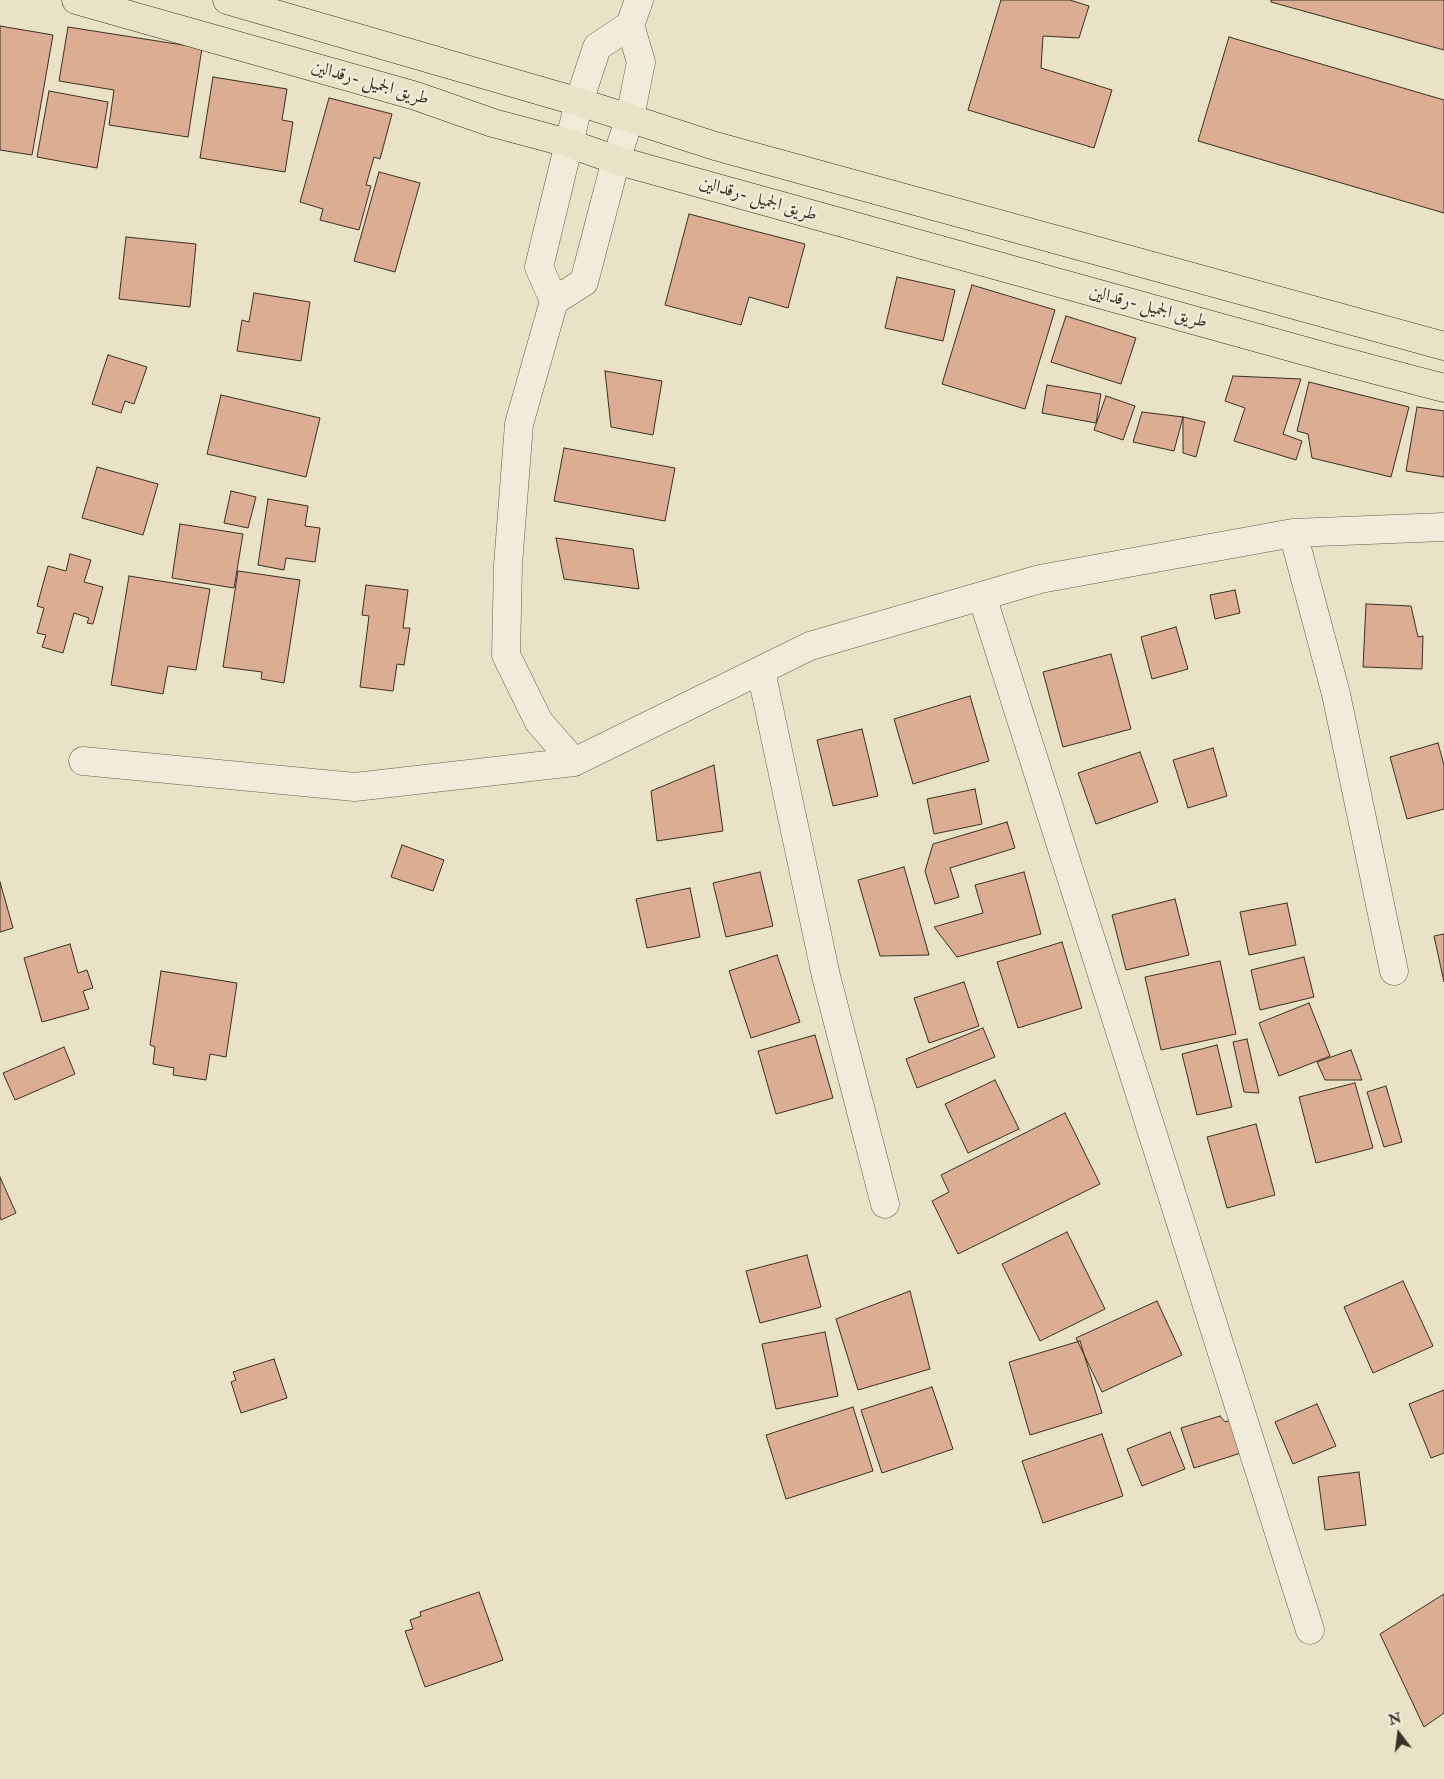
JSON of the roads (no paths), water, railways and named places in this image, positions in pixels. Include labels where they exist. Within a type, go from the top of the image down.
[{"type":"main road","name":"طريق الجميل -رقدالين","points":[[76,0],[416,96],[493,123],[568,143],[616,160],[1444,388]]},
{"type":"main road","points":[[227,0],[630,117],[715,146],[1444,346]]},
{"type":"street","points":[[554,301],[584,282],[616,160],[630,117],[641,62],[634,12]]},
{"type":"street","points":[[574,762],[539,722],[506,655],[508,565],[519,424],[554,301],[539,267],[579,102],[597,47],[634,12]]},
{"type":"street","points":[[83,761],[355,787],[574,762],[810,646],[1040,580],[1293,533],[1444,527]]},
{"type":"street","points":[[1293,533],[1336,694],[1394,971]]},
{"type":"street","points":[[982,596],[1310,1630]]},
{"type":"street","points":[[761,670],[826,976],[885,1204]]}]
